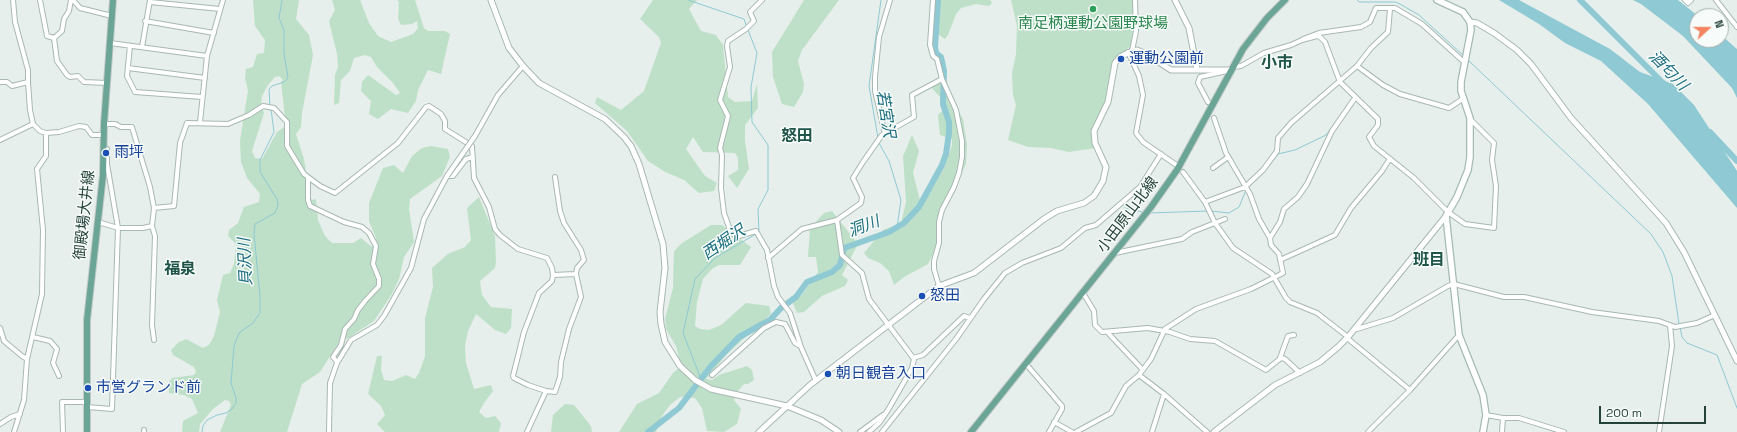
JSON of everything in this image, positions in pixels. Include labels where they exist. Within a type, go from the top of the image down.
[{"type":"main road","name":"御殿場大井線","points":[[86,432],[87,320],[98,222],[113,0]]},
{"type":"main road","name":"小田原山北線","points":[[971,432],[1147,213],[1177,170],[1232,68],[1254,33],[1285,0]]},
{"type":"main road","points":[[1437,0],[1462,12],[1470,22],[1471,30],[1461,82],[1470,118],[1470,157],[1468,170],[1457,197],[1447,214],[1460,335],[1483,395],[1486,415],[1483,432]]},
{"type":"street","points":[[13,0],[15,22],[28,70],[30,110],[33,124],[40,131],[46,133],[59,132],[78,126],[86,127],[92,135],[104,135]]},
{"type":"street","points":[[40,0],[47,36],[54,38]]},
{"type":"street","points":[[54,38],[62,31],[64,19],[69,11],[72,0],[80,8],[112,16]]},
{"type":"street","points":[[200,122],[208,56],[223,0]]},
{"type":"street","points":[[491,0],[509,48],[539,83],[605,119],[624,137],[631,146],[639,164],[663,244],[665,268],[660,312],[661,324],[665,342],[680,366],[703,385],[730,394],[787,406],[821,420],[839,432]]},
{"type":"street","points":[[762,0],[750,12],[754,21],[746,29],[728,41],[727,46],[730,67],[720,100],[726,110],[728,121],[720,148],[722,155],[721,188],[724,213],[729,231],[739,236],[756,231],[767,250],[774,286],[778,297],[790,313],[801,347],[816,381]]},
{"type":"street","points":[[885,134],[875,91],[879,37],[890,0]]},
{"type":"street","points":[[933,0],[930,45],[932,56],[937,59],[942,79],[956,110],[961,128],[962,149],[954,187],[942,210],[939,222],[939,243],[934,260],[934,269],[939,286]]},
{"type":"street","points":[[1135,0],[1136,31],[1130,51],[1139,76],[1143,95],[1136,133],[1143,142],[1175,164]]},
{"type":"street","points":[[1175,0],[1188,28],[1197,69]]},
{"type":"street","points":[[1685,0],[1688,3],[1691,0]]},
{"type":"street","points":[[1716,0],[1737,27]]},
{"type":"street","points":[[142,47],[145,21],[150,1],[220,9]]},
{"type":"street","points":[[1302,40],[1306,36],[1319,33],[1361,27],[1370,22],[1376,8],[1399,9],[1412,16],[1464,62]]},
{"type":"street","points":[[1205,202],[1245,187],[1275,155],[1277,151],[1278,138],[1291,123],[1340,82],[1388,32],[1390,9]]},
{"type":"street","points":[[145,21],[214,33]]},
{"type":"street","points":[[1470,22],[1477,23],[1494,32],[1517,50],[1531,64],[1544,78],[1571,118],[1666,223],[1684,252],[1737,361]]},
{"type":"street","points":[[1208,102],[1198,83],[1200,77],[1241,66],[1264,54],[1302,40],[1316,36],[1323,39],[1340,82],[1378,119],[1378,125],[1370,135],[1370,140],[1389,160],[1419,183],[1447,214],[1465,224],[1494,228],[1496,186],[1492,160],[1494,143],[1470,118]]},
{"type":"street","points":[[54,38],[57,61],[70,78],[78,76],[84,82],[107,83]]},
{"type":"street","points":[[110,43],[208,56]]},
{"type":"street","points":[[130,46],[127,76],[135,92],[202,98]]},
{"type":"street","points":[[759,432],[816,381],[939,286],[974,273],[1044,219],[1057,211],[1084,203],[1094,196],[1103,181],[1106,167],[1095,143],[1094,131],[1108,102],[1115,63],[1120,57],[1130,51],[1138,50],[1171,70],[1179,71],[1232,68]]},
{"type":"street","points":[[329,432],[330,383],[337,362],[351,340],[377,325],[393,303],[411,268],[424,219],[447,176],[475,136],[498,95],[523,66]]},
{"type":"street","points":[[1357,66],[1383,86],[1400,94],[1449,108],[1464,98]]},
{"type":"street","points":[[128,68],[205,78]]},
{"type":"street","points":[[768,258],[802,229],[837,220],[861,203],[862,197],[853,178],[882,135],[914,117],[912,95],[942,79]]},
{"type":"street","points":[[0,82],[7,82],[12,86],[28,82]]},
{"type":"street","points":[[1270,238],[1281,219],[1284,209],[1298,197],[1307,184],[1332,131],[1355,98]]},
{"type":"street","points":[[154,208],[174,206],[180,143],[187,123],[200,122],[228,124],[249,115],[263,106],[274,108],[287,122],[289,150],[308,178],[330,192],[338,192],[364,169],[398,143],[426,107],[429,106],[441,114],[445,121],[445,130],[472,146],[474,157],[474,178],[489,207],[495,229],[504,240],[518,249],[547,258],[553,275],[549,285],[539,293],[534,303],[524,332],[513,376],[514,378],[528,385],[546,391],[555,392],[560,377],[561,362],[569,328],[581,297],[576,274],[577,268],[584,260],[583,254],[564,223],[560,211],[555,177]]},
{"type":"street","points":[[1076,432],[1111,413],[1126,386],[1139,375],[1151,359],[1164,331],[1196,309],[1274,278],[1282,273],[1278,251],[1271,245],[1270,238],[1259,219],[1245,187],[1228,157],[1214,118]]},
{"type":"street","points":[[0,140],[33,124]]},
{"type":"street","points":[[104,124],[116,124],[121,127],[132,127],[150,187],[154,208],[152,226],[155,236],[152,325],[154,340]]},
{"type":"street","points":[[14,432],[26,392],[27,359],[42,294],[43,230],[37,169],[46,156],[46,133]]},
{"type":"street","points":[[63,432],[62,402],[112,410],[118,228],[107,164],[107,149],[104,148]]},
{"type":"street","points":[[882,432],[956,339],[970,318],[1005,273],[1022,262],[1061,248],[1085,228],[1096,225],[1140,187],[1161,154]]},
{"type":"street","points":[[447,176],[453,176],[466,159],[474,157]]},
{"type":"street","points":[[1213,168],[1228,157]]},
{"type":"street","points":[[1280,260],[1335,235],[1351,208],[1382,172],[1389,160]]},
{"type":"street","points":[[1183,172],[1205,202],[1216,224],[1233,248],[1269,272],[1290,302],[1317,313],[1348,337],[1410,390]]},
{"type":"street","points":[[308,178],[308,200],[310,206],[344,222],[362,227],[369,233],[376,246],[373,264],[379,279],[378,286],[345,329],[341,345],[333,357],[337,362]]},
{"type":"street","points":[[1214,432],[1276,385],[1320,362],[1348,337],[1447,214]]},
{"type":"street","points":[[1115,253],[1182,239],[1192,232],[1216,224],[1225,219]]},
{"type":"street","points":[[837,220],[842,255],[862,273],[869,299],[913,358],[912,368],[888,410],[880,423],[869,432]]},
{"type":"street","points":[[98,222],[118,228],[143,228],[152,226]]},
{"type":"street","points":[[553,275],[576,274]]},
{"type":"street","points":[[1355,328],[1357,329],[1393,318],[1454,284],[1504,297],[1524,297],[1592,312],[1659,321],[1675,327],[1697,323],[1715,315]]},
{"type":"street","points":[[1083,294],[1094,311],[1097,328],[1102,332],[1108,333],[1143,328],[1164,331],[1190,340],[1218,341],[1266,370],[1280,358],[1288,336],[1294,335]]},
{"type":"street","points":[[913,358],[923,355],[964,316],[970,318]]},
{"type":"street","points":[[712,375],[764,328],[776,322],[785,324],[795,343],[801,347]]},
{"type":"street","points":[[1659,432],[1672,346],[1670,325]]},
{"type":"street","points":[[0,328],[4,341],[27,359]]},
{"type":"street","points":[[1108,333],[1143,370]]},
{"type":"street","points":[[1368,432],[1410,390],[1460,335]]},
{"type":"street","points":[[33,336],[50,341],[57,349],[54,363],[59,376]]},
{"type":"street","points":[[1280,358],[1285,359],[1300,373]]},
{"type":"street","points":[[1026,364],[1061,403],[1062,409],[1049,432]]},
{"type":"street","points":[[1139,375],[1164,394],[1207,432]]},
{"type":"street","points":[[527,432],[546,391]]},
{"type":"street","points":[[1152,432],[1164,394]]},
{"type":"street","points":[[860,432],[888,410]]},
{"type":"street","points":[[0,424],[10,416],[20,414]]},
{"type":"street","points":[[1486,415],[1503,418],[1519,418],[1564,432]]},
{"type":"street","points":[[1502,432],[1503,418]]},
{"type":"street","points":[[1054,422],[1072,432]]},
{"type":"street","points":[[1545,426],[1545,432]]},
{"type":"green space","points":[[253,0],[299,0],[296,19],[309,35],[313,55],[302,113],[301,127],[296,134],[304,159],[310,196],[312,200],[316,199],[318,220],[325,236],[332,243],[353,243],[361,238],[372,247],[376,238],[369,221],[369,203],[383,168],[394,165],[403,173],[412,156],[422,148],[431,146],[448,149],[450,157],[442,176],[410,199],[409,209],[414,242],[404,257],[399,279],[392,294],[374,321],[350,337],[339,342],[320,372],[302,384],[287,432],[220,432],[231,405],[229,401],[225,400],[213,409],[200,424],[199,432],[182,432],[183,421],[198,413],[192,399],[184,395],[169,393],[168,383],[172,378],[194,375],[196,372],[194,367],[173,355],[171,350],[179,342],[186,339],[203,348],[209,345],[214,336],[220,312],[217,300],[223,275],[230,273],[234,264],[236,244],[228,236],[229,230],[238,223],[244,207],[259,202],[260,194],[247,178],[241,162],[240,141],[248,90],[245,79],[246,69],[253,67],[257,54],[264,53],[265,40],[255,26]],"holes":[[[279,76],[283,80],[281,82],[285,117],[290,123],[277,132],[262,159],[255,158],[252,151],[264,113],[261,105],[262,96],[268,85],[275,77]]]},
{"type":"green space","points":[[332,0],[360,0],[369,23],[378,36],[391,42],[413,34],[418,28],[417,21],[412,24],[401,25],[398,19],[399,2],[397,0],[415,0],[424,28],[428,31],[445,31],[450,34],[441,74],[428,70],[418,90],[416,101],[408,113],[391,109],[378,119],[369,114],[371,101],[361,91],[362,82],[368,75],[396,95],[400,93],[393,83],[377,67],[371,57],[365,55],[354,58],[350,71],[341,80],[339,103],[334,105],[335,75],[338,67],[337,54],[329,21],[335,10]]},
{"type":"green space","points":[[653,0],[697,0],[689,9],[701,31],[716,35],[723,45],[728,97],[735,102],[752,101],[757,84],[758,108],[745,125],[745,141],[749,169],[737,188],[728,176],[738,170],[738,158],[735,153],[703,152],[693,137],[686,149],[705,176],[717,183],[714,191],[699,193],[684,180],[665,172],[648,161],[627,131],[595,103],[597,97],[621,110],[644,91],[661,43],[659,37],[640,19]]},
{"type":"green space","points":[[804,0],[839,0],[802,50],[798,61],[804,84],[803,92],[794,107],[782,104],[773,77],[772,52]]},
{"type":"green space","points":[[940,0],[990,0],[992,3],[989,6],[976,4],[961,8],[956,14],[945,39],[938,34]]},
{"type":"green space","points":[[1011,0],[1134,0],[1135,27],[1132,45],[1117,57],[1106,105],[1092,129],[1093,144],[1096,148],[1069,152],[1051,148],[1028,147],[1008,140],[1016,105],[1013,95],[1012,73],[1016,54],[1017,26]]},
{"type":"green space","points":[[942,82],[963,119],[967,145],[966,164],[937,224],[936,248],[928,264],[904,277],[894,285],[889,271],[880,263],[868,258],[864,253],[883,230],[901,223],[906,202],[903,156],[912,135],[919,151],[913,173],[920,200],[929,194],[944,168],[952,145],[952,139],[940,135],[938,115],[942,111],[940,97],[931,87]]},
{"type":"green space","points":[[479,197],[495,236],[496,262],[495,268],[480,281],[482,295],[491,307],[512,309],[511,328],[506,334],[495,330],[476,314],[468,331],[465,346],[466,363],[474,389],[491,385],[493,391],[479,412],[486,418],[495,416],[501,423],[499,432],[385,432],[377,424],[385,415],[381,406],[368,394],[377,356],[382,356],[381,370],[384,380],[392,381],[406,375],[415,379],[419,373],[425,356],[425,318],[433,287],[432,268],[448,254],[465,247],[471,240],[467,208]]},
{"type":"green space","points":[[832,211],[858,244],[842,275],[848,280],[845,286],[822,296],[804,312],[797,313],[793,303],[801,296],[818,272],[816,257],[808,257],[810,228],[824,213]]},
{"type":"green space","points":[[711,225],[722,225],[751,247],[740,265],[719,265],[712,269],[703,279],[697,302],[695,326],[700,329],[709,330],[721,325],[746,303],[769,306],[771,314],[727,354],[706,379],[712,380],[719,375],[747,366],[752,370],[754,380],[748,384],[744,384],[737,392],[734,400],[741,409],[737,424],[724,432],[707,431],[702,408],[695,398],[680,397],[670,405],[662,416],[656,432],[619,432],[637,404],[659,393],[673,373],[681,366],[676,346],[666,329],[665,319],[673,288],[674,251],[682,243]]},
{"type":"green space","points":[[565,404],[574,405],[591,426],[592,432],[551,432],[553,415]]},
{"type":"water","points":[[1499,0],[1519,0],[1610,49],[1640,72],[1673,84],[1694,105],[1737,171],[1737,208],[1648,104],[1601,61],[1565,43],[1539,24]]},
{"type":"water","points":[[1633,0],[1678,0],[1689,9],[1689,42],[1683,36],[1641,4]]},
{"type":"water","points":[[1729,42],[1737,49],[1737,98],[1732,88],[1694,48],[1729,48]]},
{"type":"waterway","name":"貝沢川","points":[[270,106],[269,89],[272,86],[284,82],[288,78],[284,53],[284,30],[279,18],[282,0]]},
{"type":"waterway","name":"西堀沢","points":[[688,0],[744,19],[746,25]]},
{"type":"waterway","name":"若宮沢","points":[[878,138],[869,86],[881,0]]},
{"type":"waterway","name":"洞川","points":[[648,432],[679,408],[711,366],[739,337],[770,320],[781,308],[796,297],[807,282],[832,272],[840,265],[844,248],[889,232],[904,223],[919,207],[942,165],[946,154],[949,133],[949,122],[943,104],[944,71],[941,57],[936,53],[935,47],[938,0]]},
{"type":"waterway","points":[[1357,0],[1359,2],[1395,2],[1400,4],[1419,15],[1464,56]]},
{"type":"waterway","name":"酒匂川","points":[[1580,0],[1664,84]]},
{"type":"waterway","name":"西堀沢","points":[[748,30],[757,53],[751,87],[752,122],[768,145],[768,190],[758,209],[759,233]]},
{"type":"waterway","points":[[1468,60],[1651,234],[1663,252],[1672,276],[1679,324]]},
{"type":"waterway","name":"貝沢川","points":[[202,432],[203,426],[207,420],[217,415],[226,413],[232,409],[236,403],[236,398],[231,383],[234,346],[239,333],[253,323],[260,313],[260,296],[254,234],[255,224],[275,213],[278,205],[277,199],[260,172],[260,160],[274,132],[271,109]]},
{"type":"waterway","points":[[1248,187],[1266,170],[1278,154],[1295,150],[1326,135],[1343,112]]},
{"type":"waterway","name":"酒匂川","points":[[1710,132],[1737,161]]},
{"type":"waterway","name":"若宮沢","points":[[879,143],[889,161],[901,200],[897,227]]},
{"type":"waterway","points":[[1211,211],[1229,213],[1239,207],[1246,190]]},
{"type":"waterway","points":[[1125,208],[1142,212]]},
{"type":"waterway","points":[[1149,213],[1208,211]]},
{"type":"waterway","name":"西堀沢","points":[[701,379],[683,333],[695,279],[715,258],[756,234]]},
{"type":"waterway","points":[[1680,327],[1682,337],[1687,343],[1717,355],[1737,408]]},
{"type":"place","name":"南足柄運動公園野球場","points":[[1093,9]]},
{"type":"place","name":"運動公園前","points":[[1121,59]]},
{"type":"place","name":"雨坪","points":[[106,153]]},
{"type":"place","name":"怒田","points":[[922,296]]},
{"type":"place","name":"朝日観音入口","points":[[828,374]]},
{"type":"place","name":"市営グランド前","points":[[88,388]]},
{"type":"district","name":"小市","points":[[1277,64]]},
{"type":"district","name":"怒田","points":[[797,137]]},
{"type":"district","name":"班目","points":[[1429,261]]},
{"type":"district","name":"福泉","points":[[180,270]]}]
